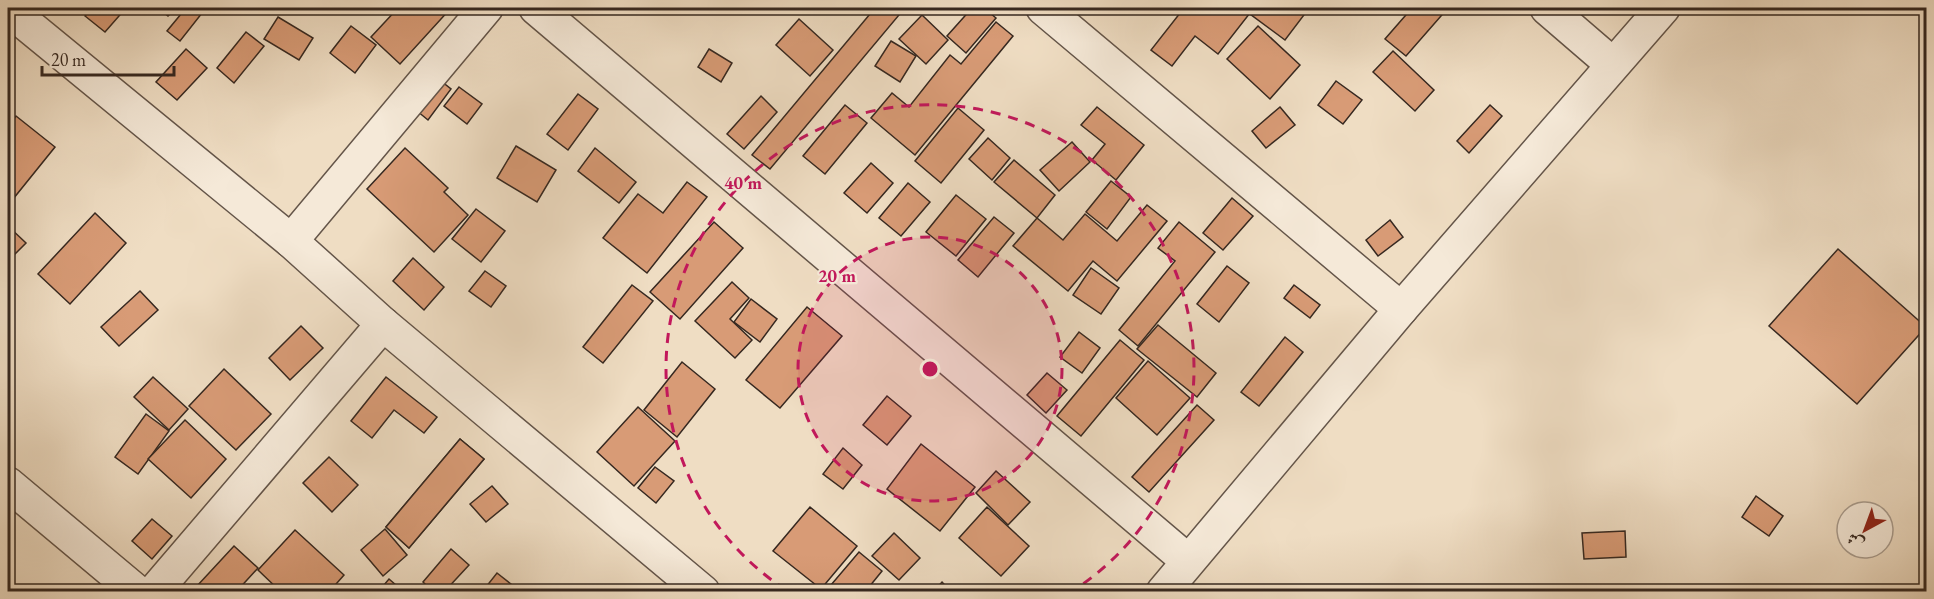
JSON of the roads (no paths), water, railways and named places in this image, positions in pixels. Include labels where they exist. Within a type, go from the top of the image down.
[{"type":"street","points":[[291,241],[486,8]]},
{"type":"street","points":[[536,8],[1188,561]]},
{"type":"street","points":[[1043,8],[1401,309]]},
{"type":"street","points":[[1548,8],[1612,64]]},
{"type":"street","points":[[1163,591],[1401,309],[1663,8]]},
{"type":"street","points":[[8,9],[291,241],[383,324],[703,591]]},
{"type":"street","points":[[154,591],[383,324]]},
{"type":"street","points":[[8,484],[137,591]]}]
